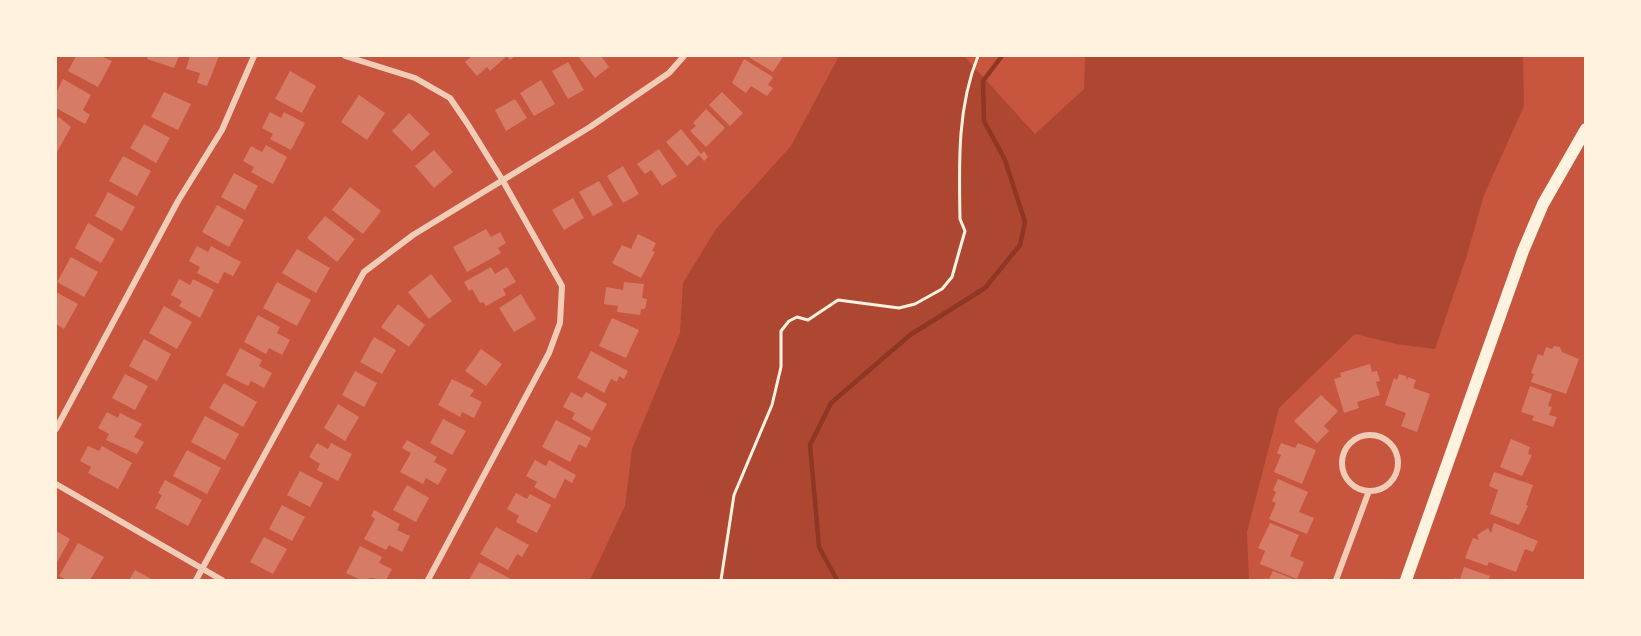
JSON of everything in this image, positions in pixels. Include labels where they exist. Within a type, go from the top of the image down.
[{"type":"main road","points":[[1406,580],[1523,251],[1543,204],[1586,129]]},
{"type":"street","points":[[56,429],[178,201],[222,130],[254,56]]},
{"type":"street","points":[[345,56],[415,78],[450,98],[503,181],[562,286],[560,323],[549,353],[428,580]]},
{"type":"street","points":[[196,580],[364,272],[413,236],[590,127],[669,73],[684,56]]},
{"type":"street","points":[[1374,435],[1391,444],[1398,461],[1397,470],[1386,486],[1369,491],[1353,484],[1347,478],[1342,461],[1345,452],[1356,439],[1374,435]]},
{"type":"street","points":[[56,484],[201,570],[222,580]]},
{"type":"street","points":[[1336,580],[1369,491]]},
{"type":"path","points":[[721,580],[734,495],[772,405],[781,367],[781,331],[789,321],[797,317],[808,320],[838,300],[899,308],[915,304],[942,289],[952,277],[965,231],[960,219],[962,110],[968,81],[978,56]]},
{"type":"shaded area","points":[[839,56],[964,56],[1035,134],[1084,89],[1085,56],[1523,56],[1524,106],[1484,195],[1467,255],[1435,349],[1396,344],[1355,334],[1279,408],[1247,532],[1249,580],[590,580],[625,506],[632,449],[680,333],[683,283],[716,229],[791,146]]},
{"type":"building","points":[[76,56],[101,56],[112,61],[98,87],[68,71]]},
{"type":"building","points":[[148,56],[179,56],[174,68],[147,59]]},
{"type":"building","points":[[190,56],[219,56],[207,86],[197,83],[200,73],[186,69]]},
{"type":"building","points":[[472,56],[507,56],[490,71],[487,67],[477,76],[465,62]]},
{"type":"building","points":[[578,56],[601,56],[609,67],[595,78]]},
{"type":"building","points":[[747,56],[780,56],[783,57],[773,72]]},
{"type":"building","points":[[744,59],[773,77],[768,85],[773,88],[767,96],[751,86],[746,93],[732,83]]},
{"type":"building","points":[[568,62],[584,90],[568,99],[552,71]]},
{"type":"building","points":[[290,71],[316,86],[302,113],[275,99]]},
{"type":"building","points":[[63,79],[91,95],[83,110],[90,115],[85,124],[56,108],[56,93]]},
{"type":"building","points":[[541,80],[555,104],[534,116],[520,93]]},
{"type":"building","points":[[164,92],[191,104],[178,130],[151,117]]},
{"type":"building","points":[[722,92],[743,113],[730,126],[709,105]]},
{"type":"building","points":[[359,95],[385,113],[367,140],[341,122]]},
{"type":"building","points":[[515,99],[527,118],[506,131],[495,110]]},
{"type":"building","points":[[706,109],[725,128],[706,147],[690,131],[696,126],[693,123]]},
{"type":"building","points":[[270,112],[281,118],[284,112],[305,123],[291,150],[270,139],[273,134],[262,128]]},
{"type":"building","points":[[409,113],[430,134],[412,151],[392,131]]},
{"type":"building","points":[[59,117],[71,127],[57,152],[56,120]]},
{"type":"building","points":[[144,124],[170,138],[156,163],[130,148]]},
{"type":"building","points":[[681,129],[701,154],[704,151],[708,157],[704,161],[699,155],[687,166],[666,142]]},
{"type":"building","points":[[266,145],[287,157],[273,184],[251,172],[254,167],[243,161],[251,146],[262,152]]},
{"type":"building","points":[[659,149],[677,176],[662,186],[651,170],[645,174],[637,164]]},
{"type":"building","points":[[434,150],[453,172],[434,188],[415,166]]},
{"type":"building","points":[[123,156],[151,171],[137,196],[109,181]]},
{"type":"building","points":[[623,166],[639,194],[623,203],[607,176]]},
{"type":"building","points":[[234,173],[258,186],[245,210],[221,197]]},
{"type":"building","points":[[599,181],[613,205],[593,216],[579,192]]},
{"type":"building","points":[[350,187],[381,211],[363,234],[332,210]]},
{"type":"building","points":[[108,192],[135,207],[122,231],[95,216]]},
{"type":"building","points":[[573,198],[584,218],[564,230],[552,210]]},
{"type":"building","points":[[217,205],[244,220],[229,247],[202,232]]},
{"type":"building","points":[[325,216],[355,239],[337,262],[307,238]]},
{"type":"building","points":[[88,223],[115,239],[101,263],[75,248]]},
{"type":"building","points":[[486,229],[491,237],[500,232],[506,243],[498,248],[501,253],[467,272],[453,247]]},
{"type":"building","points":[[638,234],[656,243],[652,251],[655,252],[641,278],[612,263],[622,245],[631,249]]},
{"type":"building","points":[[197,246],[208,252],[211,246],[241,262],[233,276],[224,272],[218,284],[197,273],[200,267],[189,261]]},
{"type":"building","points":[[297,249],[330,268],[316,293],[282,273]]},
{"type":"building","points":[[71,257],[98,272],[84,297],[57,282]]},
{"type":"building","points":[[491,267],[495,274],[507,267],[516,282],[503,289],[506,295],[486,306],[483,302],[480,303],[472,289],[469,291],[464,282]]},
{"type":"building","points":[[431,274],[452,301],[429,319],[408,292]]},
{"type":"building","points":[[179,279],[190,285],[193,279],[214,290],[200,318],[179,306],[182,301],[171,295]]},
{"type":"building","points":[[277,282],[311,300],[297,326],[263,308]]},
{"type":"building","points":[[624,282],[644,284],[642,298],[647,299],[645,309],[641,309],[640,315],[617,312],[618,306],[604,304],[606,287],[623,290]]},
{"type":"building","points":[[56,292],[78,304],[64,329],[56,324]]},
{"type":"building","points":[[521,294],[536,319],[514,332],[499,308]]},
{"type":"building","points":[[398,304],[425,325],[409,347],[381,327]]},
{"type":"building","points":[[164,306],[192,322],[177,349],[149,333]]},
{"type":"building","points":[[258,315],[280,327],[277,333],[290,340],[282,355],[269,348],[266,354],[244,342]]},
{"type":"building","points":[[612,318],[639,330],[626,358],[599,346]]},
{"type":"building","points":[[374,337],[396,350],[382,374],[360,362]]},
{"type":"building","points":[[144,339],[171,354],[157,381],[129,366]]},
{"type":"building","points":[[1554,346],[1560,347],[1562,352],[1579,359],[1566,394],[1531,382],[1534,374],[1531,373],[1538,354],[1543,356],[1546,347],[1552,349]]},
{"type":"building","points":[[240,348],[262,360],[259,366],[272,373],[264,388],[251,381],[248,386],[226,375]]},
{"type":"building","points":[[481,349],[502,364],[486,386],[465,371]]},
{"type":"building","points":[[591,351],[628,371],[624,379],[619,376],[617,382],[611,379],[604,393],[577,378]]},
{"type":"building","points":[[1370,364],[1372,372],[1377,371],[1380,381],[1376,382],[1380,395],[1357,402],[1359,408],[1344,413],[1334,379],[1341,377],[1340,373]]},
{"type":"building","points":[[355,371],[377,383],[364,407],[342,395]]},
{"type":"building","points":[[125,374],[148,386],[135,410],[112,398]]},
{"type":"building","points":[[1399,374],[1406,376],[1407,381],[1408,377],[1416,380],[1413,388],[1430,394],[1417,432],[1401,426],[1406,413],[1385,405],[1394,378],[1397,380]]},
{"type":"building","points":[[452,379],[474,390],[470,396],[482,402],[474,418],[462,412],[460,417],[438,405]]},
{"type":"building","points":[[224,383],[257,402],[243,427],[209,408]]},
{"type":"building","points":[[1530,386],[1552,394],[1548,406],[1552,407],[1549,415],[1557,417],[1553,427],[1532,420],[1534,416],[1521,412]]},
{"type":"building","points":[[571,392],[582,398],[586,392],[607,404],[592,431],[572,419],[575,413],[563,407]]},
{"type":"building","points":[[1321,395],[1338,411],[1324,426],[1329,431],[1317,443],[1294,421]]},
{"type":"building","points":[[338,404],[359,417],[345,441],[324,428]]},
{"type":"building","points":[[107,412],[118,418],[120,413],[142,424],[134,437],[144,442],[137,454],[106,440],[109,434],[98,428]]},
{"type":"building","points":[[205,416],[239,434],[225,460],[191,442]]},
{"type":"building","points":[[443,419],[466,431],[452,455],[430,443]]},
{"type":"building","points":[[556,420],[591,438],[586,448],[579,444],[570,462],[542,447]]},
{"type":"building","points":[[1511,439],[1530,447],[1528,454],[1532,455],[1522,476],[1500,467]]},
{"type":"building","points":[[407,440],[437,457],[434,462],[447,469],[438,485],[426,478],[423,484],[400,472],[411,453],[402,448]]},
{"type":"building","points":[[317,443],[328,449],[331,443],[352,454],[338,481],[317,470],[320,464],[309,457]]},
{"type":"building","points":[[1281,443],[1295,448],[1298,443],[1316,450],[1302,484],[1274,472],[1281,455],[1277,453]]},
{"type":"building","points":[[88,446],[99,451],[102,446],[132,463],[118,489],[88,473],[91,467],[80,461]]},
{"type":"building","points":[[187,450],[221,468],[207,494],[173,476]]},
{"type":"building","points":[[535,460],[546,466],[549,460],[576,475],[572,483],[565,479],[555,499],[534,487],[537,482],[526,476]]},
{"type":"building","points":[[300,471],[323,483],[310,507],[287,495]]},
{"type":"building","points":[[1494,472],[1533,485],[1526,505],[1528,506],[1519,525],[1490,514],[1498,490],[1489,486]]},
{"type":"building","points":[[1278,479],[1308,492],[1299,512],[1314,518],[1307,534],[1269,519],[1276,503],[1272,501],[1276,492],[1273,490]]},
{"type":"building","points":[[165,480],[202,500],[188,526],[155,508],[162,495],[158,493]]},
{"type":"building","points":[[407,485],[429,498],[416,522],[393,510]]},
{"type":"building","points":[[516,493],[527,499],[530,494],[551,505],[537,533],[516,522],[519,516],[507,509]]},
{"type":"building","points":[[282,505],[305,517],[292,541],[269,529]]},
{"type":"building","points":[[374,510],[400,524],[397,530],[410,536],[402,552],[389,545],[386,550],[364,539],[375,519],[371,516]]},
{"type":"building","points":[[1270,523],[1299,535],[1290,556],[1304,562],[1297,579],[1260,564],[1265,551],[1258,548]]},
{"type":"building","points":[[1494,523],[1538,541],[1533,552],[1525,549],[1516,572],[1489,562],[1487,566],[1465,558],[1473,538],[1479,540],[1477,535],[1488,528],[1491,533]]},
{"type":"building","points":[[496,527],[529,545],[522,557],[517,554],[508,570],[480,554]]},
{"type":"building","points":[[56,531],[70,539],[56,564]]},
{"type":"building","points":[[264,537],[287,549],[273,574],[250,562]]},
{"type":"building","points":[[78,543],[104,557],[90,580],[67,580],[59,576]]},
{"type":"building","points":[[360,546],[382,557],[379,563],[392,569],[386,580],[371,578],[361,580],[346,573]]},
{"type":"building","points":[[479,562],[513,580],[469,580]]},
{"type":"building","points":[[1464,567],[1490,576],[1489,579],[1494,580],[1454,580],[1455,578],[1460,579]]},
{"type":"building","points":[[135,570],[153,580],[129,580]]},
{"type":"building","points":[[1273,571],[1296,580],[1264,580],[1269,579]]},
{"type":"waterway","points":[[837,580],[819,547],[810,445],[831,403],[910,335],[985,288],[1020,245],[1025,222],[1005,160],[984,121],[983,81],[1002,56]]}]
